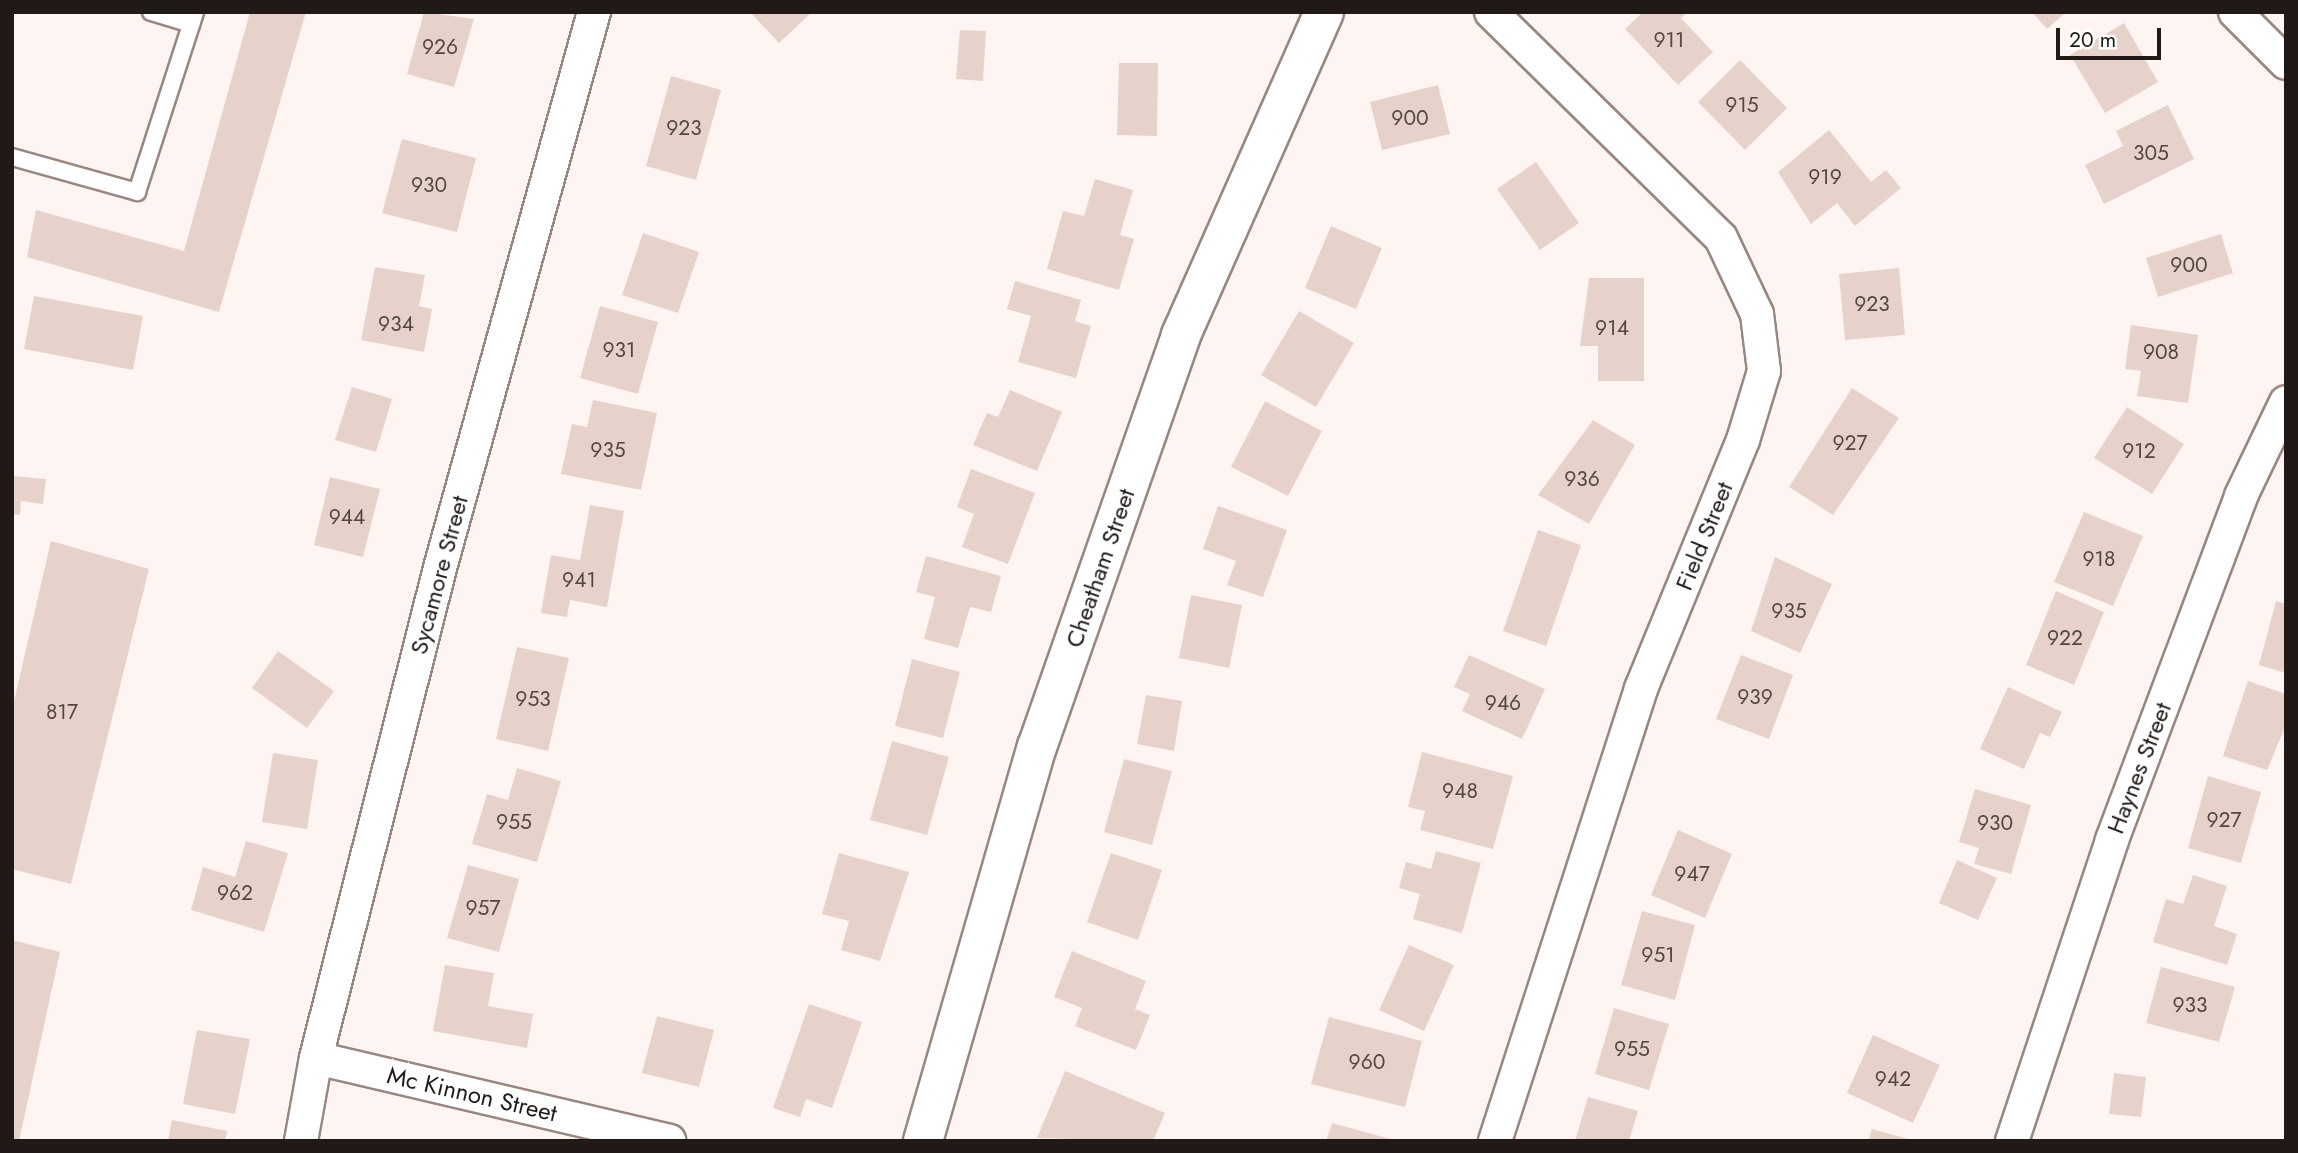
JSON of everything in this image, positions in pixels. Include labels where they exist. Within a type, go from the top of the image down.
[{"type":"street","name":"Sycamore Street","points":[[301,1141],[316,1058],[440,568],[594,12]]},
{"type":"street","name":"Cheatham Street","points":[[923,1141],[1037,747],[1181,335],[1324,12]]},
{"type":"street","name":"Field Street","points":[[1491,12],[1721,238],[1757,314],[1764,371],[1743,440],[1641,689],[1495,1141]]},
{"type":"street","points":[[2235,12],[2286,63]]},
{"type":"street","name":"Haynes Street","points":[[2012,1141],[2112,839],[2241,496],[2286,402]]},
{"type":"street","name":"Mc Kinnon Street","points":[[316,1058],[669,1141]]},
{"type":"lane","points":[[12,157],[137,192],[193,18],[151,12]]},
{"type":"building","points":[[250,12],[306,12],[219,312],[27,257],[36,210],[184,251]]},
{"type":"building","points":[[424,12],[474,19],[454,87],[407,74]]},
{"type":"building","points":[[750,12],[812,12],[779,43]]},
{"type":"building","points":[[1643,12],[1687,12],[1681,18],[1713,52],[1678,85],[1625,29]]},
{"type":"building","points":[[2032,12],[2066,12],[2047,29]]},
{"type":"building","points":[[2124,23],[2158,82],[2105,113],[2070,55]]},
{"type":"building","points":[[960,30],[986,31],[983,81],[956,79]]},
{"type":"building","points":[[1740,60],[1787,108],[1745,150],[1698,102]]},
{"type":"building","points":[[1119,63],[1158,63],[1157,136],[1117,135]]},
{"type":"building","points":[[671,76],[721,90],[696,180],[646,166]]},
{"type":"building","points":[[1438,85],[1450,134],[1382,150],[1370,102]]},
{"type":"building","points":[[2168,105],[2194,159],[2104,204],[2085,165],[2123,146],[2116,131]]},
{"type":"building","points":[[1829,130],[1871,182],[1886,170],[1901,188],[1855,226],[1837,203],[1811,224],[1778,172]]},
{"type":"building","points":[[402,139],[476,158],[457,232],[382,213]]},
{"type":"building","points":[[1536,162],[1579,223],[1540,250],[1497,189]]},
{"type":"building","points":[[1095,179],[1133,190],[1120,235],[1134,239],[1119,290],[1047,269],[1063,211],[1084,216]]},
{"type":"building","points":[[1331,226],[1382,248],[1356,309],[1305,288]]},
{"type":"building","points":[[643,233],[699,252],[678,313],[622,295]]},
{"type":"building","points":[[2221,234],[2233,273],[2158,297],[2146,258]]},
{"type":"building","points":[[375,267],[425,275],[419,306],[432,309],[424,352],[361,340]]},
{"type":"building","points":[[1899,268],[1905,335],[1845,340],[1839,274]]},
{"type":"building","points":[[1589,278],[1644,278],[1644,381],[1598,381],[1598,346],[1580,346]]},
{"type":"building","points":[[1015,281],[1081,300],[1075,321],[1091,326],[1076,378],[1018,362],[1031,316],[1007,309]]},
{"type":"building","points":[[34,296],[143,316],[133,370],[24,349]]},
{"type":"building","points":[[600,306],[658,322],[638,394],[580,378]]},
{"type":"building","points":[[1299,311],[1354,343],[1316,407],[1261,375]]},
{"type":"building","points":[[2131,325],[2198,335],[2188,403],[2137,396],[2141,371],[2125,369]]},
{"type":"building","points":[[352,387],[392,399],[376,452],[335,440]]},
{"type":"building","points":[[1852,388],[1899,418],[1833,515],[1789,487]]},
{"type":"building","points":[[1010,390],[1062,412],[1037,471],[973,445],[987,413],[998,417]]},
{"type":"building","points":[[593,400],[657,413],[641,490],[561,474],[572,424],[587,427]]},
{"type":"building","points":[[1265,401],[1322,431],[1288,496],[1231,467]]},
{"type":"building","points":[[2127,407],[2184,444],[2152,494],[2094,458]]},
{"type":"building","points":[[1593,420],[1635,445],[1589,524],[1538,495]]},
{"type":"building","points":[[971,469],[1035,493],[1008,564],[962,547],[974,514],[957,507]]},
{"type":"building","points":[[12,476],[46,479],[43,504],[21,501],[20,515],[12,514]]},
{"type":"building","points":[[330,477],[380,489],[363,557],[314,545]]},
{"type":"building","points":[[590,505],[624,511],[607,607],[570,600],[567,617],[541,613],[551,555],[580,560]]},
{"type":"building","points":[[1218,506],[1287,530],[1263,597],[1227,585],[1236,561],[1203,549]]},
{"type":"building","points":[[2084,512],[2143,536],[2113,606],[2054,582]]},
{"type":"building","points":[[1538,530],[1581,545],[1546,646],[1503,631]]},
{"type":"building","points":[[51,541],[149,569],[71,884],[12,869],[12,710]]},
{"type":"building","points":[[926,556],[1001,576],[991,612],[970,607],[958,648],[924,639],[935,597],[916,592]]},
{"type":"building","points":[[1775,557],[1832,584],[1800,653],[1751,631]]},
{"type":"building","points":[[2056,591],[2104,612],[2074,685],[2026,665]]},
{"type":"building","points":[[1191,595],[1242,605],[1229,668],[1179,658]]},
{"type":"building","points":[[2276,601],[2286,604],[2286,673],[2259,665]]},
{"type":"building","points":[[517,647],[569,658],[548,751],[496,739]]},
{"type":"building","points":[[278,651],[334,691],[307,728],[252,688]]},
{"type":"building","points":[[1469,655],[1545,689],[1522,739],[1462,711],[1470,694],[1454,687]]},
{"type":"building","points":[[1741,655],[1793,675],[1769,739],[1716,719]]},
{"type":"building","points":[[912,659],[960,672],[943,738],[895,726]]},
{"type":"building","points":[[2248,681],[2286,694],[2286,725],[2267,770],[2223,756]]},
{"type":"building","points":[[2008,687],[2062,712],[2050,737],[2040,733],[2024,769],[1980,749]]},
{"type":"building","points":[[1146,695],[1182,701],[1174,751],[1137,744]]},
{"type":"building","points":[[892,741],[949,757],[927,835],[870,820]]},
{"type":"building","points":[[1422,752],[1513,776],[1493,849],[1420,830],[1425,811],[1408,807]]},
{"type":"building","points":[[273,753],[318,760],[307,829],[262,822]]},
{"type":"building","points":[[1124,759],[1172,771],[1152,845],[1104,832]]},
{"type":"building","points":[[517,768],[561,781],[537,862],[472,844],[487,794],[508,800]]},
{"type":"building","points":[[2208,776],[2261,792],[2241,863],[2188,848]]},
{"type":"building","points":[[1975,789],[2031,805],[2011,874],[1974,864],[1979,848],[1959,842]]},
{"type":"building","points":[[1678,830],[1732,854],[1705,918],[1651,895]]},
{"type":"building","points":[[246,841],[288,853],[264,932],[191,910],[203,867],[235,877]]},
{"type":"building","points":[[1436,851],[1481,863],[1462,933],[1413,919],[1420,894],[1399,888],[1406,862],[1431,869]]},
{"type":"building","points":[[839,853],[909,872],[880,961],[841,950],[849,921],[822,914]]},
{"type":"building","points":[[1111,853],[1162,870],[1138,940],[1087,922]]},
{"type":"building","points":[[1957,860],[1997,878],[1978,920],[1939,903]]},
{"type":"building","points":[[468,865],[519,879],[499,952],[447,938]]},
{"type":"building","points":[[2193,875],[2227,886],[2214,926],[2237,934],[2227,965],[2153,942],[2166,899],[2183,904]]},
{"type":"building","points":[[1642,911],[1695,925],[1675,1000],[1621,985]]},
{"type":"building","points":[[12,940],[60,952],[19,1141],[12,1141]]},
{"type":"building","points":[[1409,945],[1454,965],[1424,1031],[1379,1010]]},
{"type":"building","points":[[1072,951],[1146,981],[1135,1009],[1150,1015],[1136,1050],[1075,1026],[1082,1008],[1054,997]]},
{"type":"building","points":[[445,965],[494,973],[488,1006],[533,1014],[527,1048],[433,1031]]},
{"type":"building","points":[[2161,967],[2235,987],[2219,1042],[2146,1023]]},
{"type":"building","points":[[809,1004],[862,1022],[832,1108],[806,1099],[800,1117],[773,1108]]},
{"type":"building","points":[[1614,1008],[1669,1024],[1649,1090],[1595,1074]]},
{"type":"building","points":[[657,1016],[714,1030],[699,1087],[642,1073]]},
{"type":"building","points":[[1329,1017],[1422,1041],[1405,1107],[1311,1084]]},
{"type":"building","points":[[197,1030],[250,1039],[235,1114],[183,1104]]},
{"type":"building","points":[[1873,1035],[1940,1065],[1913,1123],[1847,1093]]},
{"type":"building","points":[[1065,1071],[1165,1113],[1153,1141],[1037,1138]]},
{"type":"building","points":[[2114,1073],[2146,1077],[2141,1117],[2109,1114]]},
{"type":"building","points":[[1588,1097],[1638,1111],[1629,1141],[1575,1141]]},
{"type":"building","points":[[172,1120],[227,1131],[225,1141],[168,1141]]},
{"type":"building","points":[[1332,1123],[1394,1140],[1394,1141],[1326,1141]]},
{"type":"building","points":[[1872,1129],[1912,1140],[1868,1141]]}]
